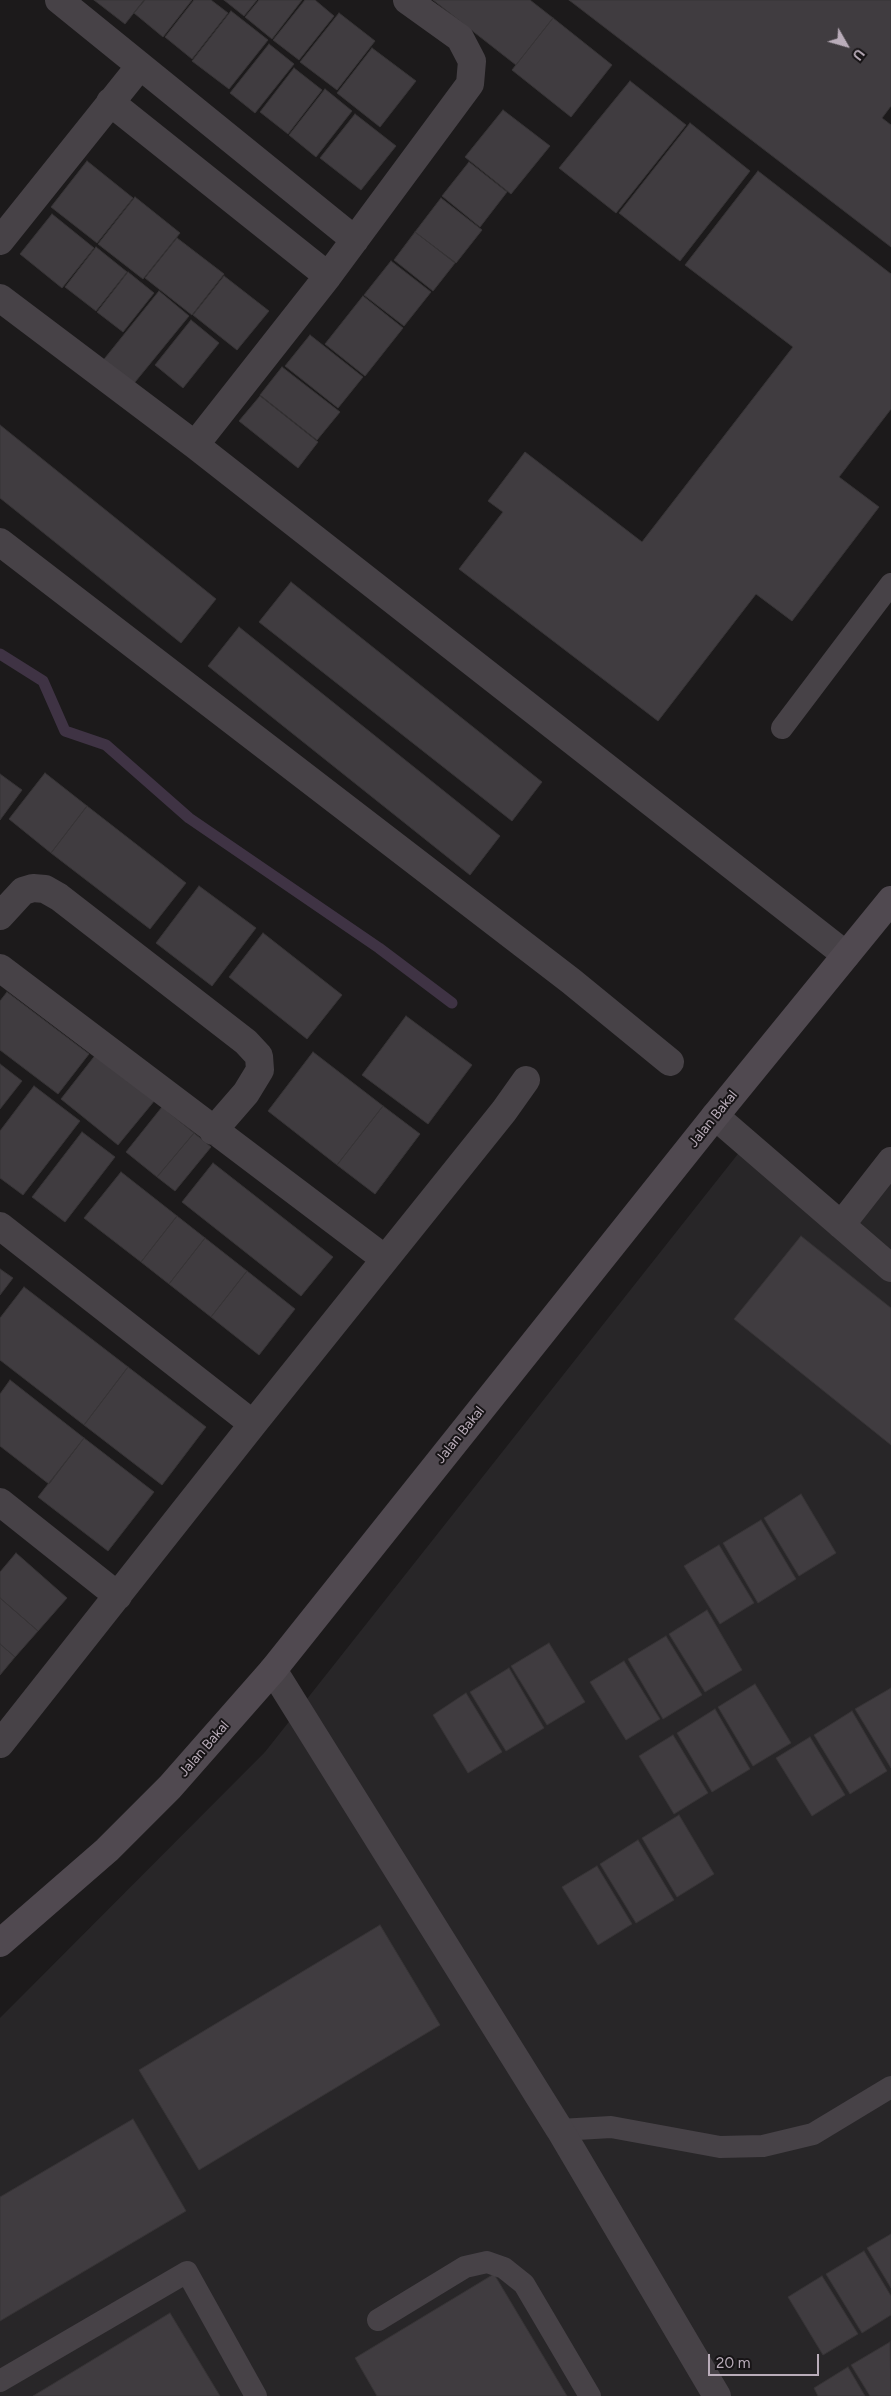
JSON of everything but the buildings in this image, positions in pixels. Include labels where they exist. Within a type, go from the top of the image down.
[{"type":"street","points":[[59,0],[355,240]]},
{"type":"street","points":[[195,445],[328,276],[470,84],[472,61],[460,38],[407,0]]},
{"type":"street","points":[[0,241],[140,66]]},
{"type":"street","points":[[110,102],[328,276]]},
{"type":"street","points":[[0,298],[195,445],[846,955]]},
{"type":"street","points":[[0,542],[571,981],[670,1062]]},
{"type":"street","points":[[0,916],[23,891],[33,888],[45,889],[59,896],[246,1042],[259,1056],[260,1070],[246,1094],[213,1130]]},
{"type":"street","name":"Jalan Bakal","points":[[0,1943],[107,1850],[170,1787],[273,1670],[715,1116],[891,900]]},
{"type":"street","points":[[0,968],[385,1259]]},
{"type":"street","points":[[0,1744],[504,1111],[526,1080]]},
{"type":"street","points":[[715,1116],[891,1268]]},
{"type":"street","points":[[841,1225],[891,1161]]},
{"type":"street","points":[[0,1226],[253,1424]]},
{"type":"street","points":[[0,1502],[118,1596]]},
{"type":"street","points":[[273,1670],[560,2130],[717,2396]]},
{"type":"lane","points":[[782,728],[889,593]]},
{"type":"lane","points":[[560,2130],[611,2128],[720,2147],[763,2146],[813,2134],[891,2087]]},
{"type":"lane","points":[[378,2320],[465,2267],[487,2262],[504,2268],[524,2284],[590,2396]]},
{"type":"lane","points":[[0,2380],[187,2272],[256,2396]]},
{"type":"shaded area","points":[[745,1145],[891,1269],[891,2396],[0,2396],[0,2018],[265,1752]]},
{"type":"shaded area","points":[[891,1165],[891,1266],[843,1225]]},
{"type":"waterway","points":[[0,654],[43,681],[65,731],[106,745],[189,818],[379,948],[452,1003]]}]
